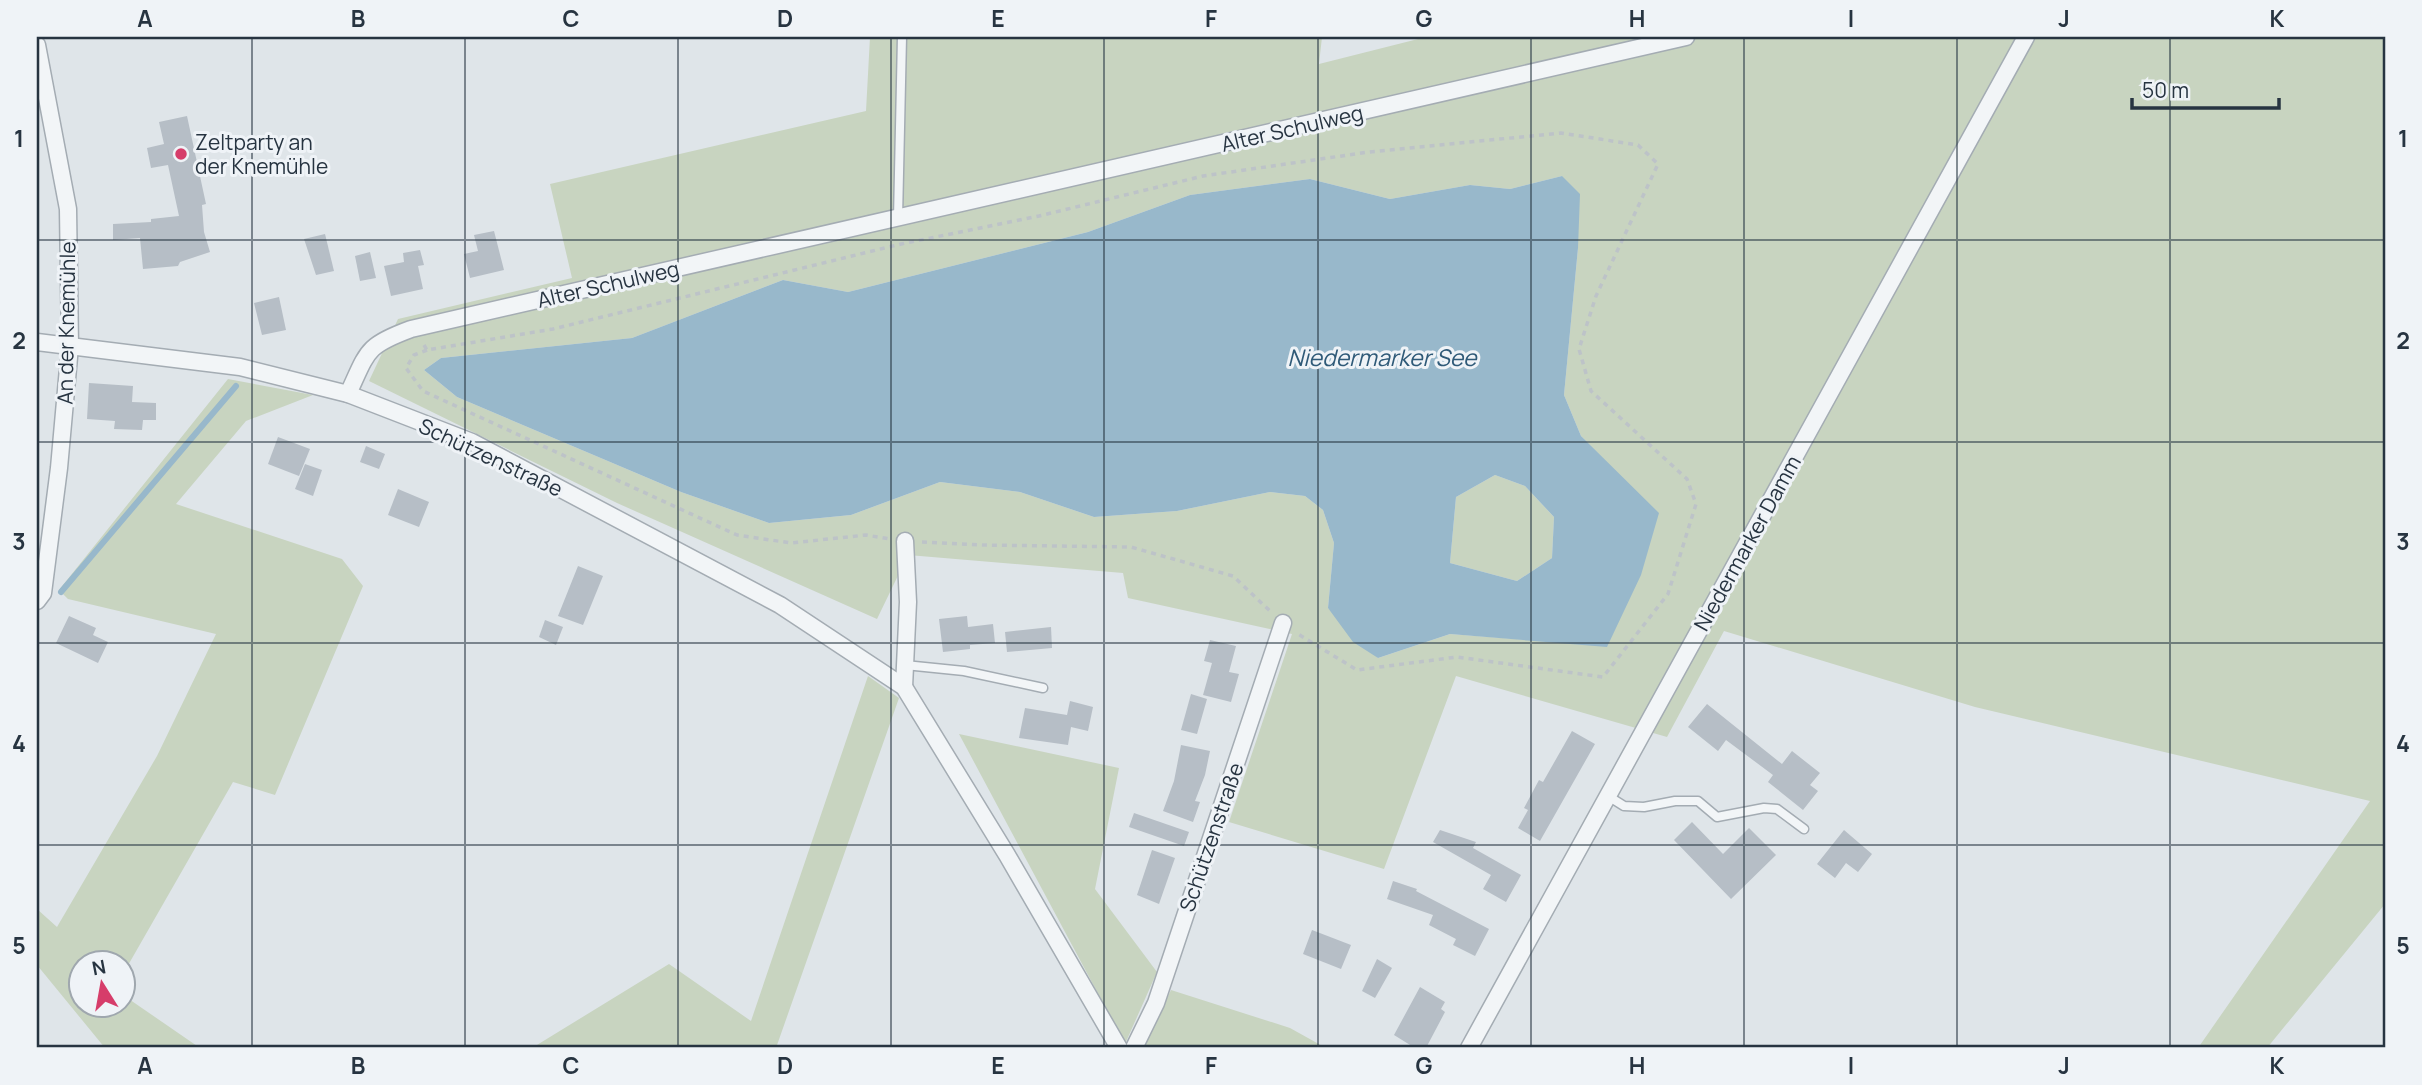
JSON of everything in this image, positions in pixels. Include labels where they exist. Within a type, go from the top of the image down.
[{"type":"street","name":"Alter Schulweg","points":[[348,394],[368,352],[383,339],[411,328],[1686,37]]},
{"type":"street","name":"Niedermarker Damm","points":[[1469,1048],[2026,37]]},
{"type":"street","name":"An der Knemühle","points":[[37,45],[68,209],[70,346],[60,468],[43,593],[37,601]]},
{"type":"street","name":"Schützenstraße","points":[[37,342],[240,367],[348,394],[472,442],[780,605],[904,687],[1007,855],[1119,1048]]},
{"type":"street","points":[[904,687],[908,601],[905,541]]},
{"type":"street","name":"Schützenstraße","points":[[1134,1048],[1156,1003],[1283,623]]},
{"type":"lane","points":[[898,218],[902,37]]},
{"type":"lane","points":[[905,665],[964,671],[1044,688]]},
{"type":"lane","points":[[1608,796],[1624,806],[1644,807],[1675,801],[1698,801],[1717,817],[1764,808],[1777,809],[1804,829]]},
{"type":"path","points":[[1561,133],[1639,145],[1658,164],[1596,296],[1579,349],[1591,391],[1687,479],[1696,504],[1668,594],[1603,677],[1457,657],[1357,670],[1283,623],[1233,576],[1131,547],[982,545],[905,541],[866,535],[791,544],[737,535],[423,391],[406,368],[414,355],[428,350],[554,329],[901,244],[1039,216],[1203,176],[1370,152],[1561,133]]},
{"type":"path","points":[[411,328],[428,350]]},
{"type":"green space","points":[[870,37],[1322,37],[1319,64],[1426,37],[2385,37],[2385,904],[2267,1048],[2198,1048],[2370,801],[1975,707],[1724,631],[1667,737],[1456,676],[1384,869],[1229,822],[1292,634],[1128,598],[1123,573],[908,555],[877,619],[617,503],[369,381],[398,319],[572,278],[550,184],[866,111]],"holes":[[[1562,176],[1578,248],[1564,395],[1581,436],[1612,468],[1607,646],[1450,634],[1378,658],[1328,608],[1334,543],[1323,510],[1305,496],[1270,492],[1177,511],[1094,517],[1020,492],[940,482],[851,515],[769,523],[681,492],[457,397],[424,370],[441,358],[632,338],[783,280],[848,292],[1088,232],[1190,195],[1310,179],[1390,199],[1470,185],[1510,189]]]},
{"type":"green space","points":[[228,379],[313,395],[246,421],[176,504],[342,559],[363,586],[275,795],[233,782],[136,951],[136,948],[66,948],[66,1000],[37,965],[37,909],[57,927],[157,756],[216,634],[68,599],[59,590]]},
{"type":"green space","points":[[1495,475],[1525,486],[1554,517],[1552,558],[1517,581],[1450,563],[1456,497]]},
{"type":"green space","points":[[868,676],[899,698],[776,1048],[532,1048],[669,964],[751,1021]]},
{"type":"green space","points":[[959,734],[1119,768],[1095,889],[1157,972],[1125,1044]]},
{"type":"green space","points":[[1171,990],[1290,1028],[1326,1048],[1143,1048]]},
{"type":"green space","points":[[136,1004],[200,1048],[105,1048],[80,1018],[136,1018]]},
{"type":"water","name":"Niedermarker See","points":[[1562,176],[1580,194],[1578,248],[1564,395],[1581,436],[1659,513],[1641,575],[1607,647],[1450,634],[1378,658],[1353,642],[1328,608],[1334,543],[1323,510],[1305,496],[1270,492],[1177,511],[1094,517],[1020,492],[940,482],[851,515],[769,523],[681,492],[457,397],[424,370],[441,358],[632,338],[783,280],[848,292],[1088,232],[1190,195],[1310,179],[1390,199],[1470,185],[1510,189]],"holes":[[[1495,475],[1525,486],[1554,517],[1552,558],[1517,581],[1450,563],[1456,497]]]},
{"type":"building","points":[[187,116],[206,204],[202,205],[204,232],[210,252],[180,262],[178,266],[143,269],[140,238],[113,240],[113,224],[151,222],[151,219],[179,216],[168,165],[151,168],[147,148],[164,144],[159,122]]},
{"type":"building","points":[[494,231],[504,270],[470,278],[464,254],[478,251],[474,235]]},
{"type":"building","points":[[325,234],[334,271],[316,275],[304,239]]},
{"type":"building","points":[[420,250],[424,265],[418,266],[423,289],[391,296],[384,266],[404,262],[403,253]]},
{"type":"building","points":[[370,252],[376,278],[360,281],[355,256]]},
{"type":"building","points":[[279,297],[286,330],[262,335],[254,303]]},
{"type":"building","points":[[89,383],[133,386],[132,402],[156,403],[156,420],[143,420],[142,430],[114,429],[115,421],[87,419]]},
{"type":"building","points":[[278,437],[310,449],[299,476],[268,464]]},
{"type":"building","points":[[366,446],[385,454],[379,469],[360,462]]},
{"type":"building","points":[[305,464],[322,470],[313,496],[295,489]]},
{"type":"building","points":[[398,489],[429,502],[419,527],[388,515]]},
{"type":"building","points":[[578,566],[603,576],[583,625],[558,616]]},
{"type":"building","points":[[69,616],[96,628],[93,635],[108,642],[98,663],[56,643]]},
{"type":"building","points":[[967,616],[968,627],[993,624],[995,643],[970,645],[970,649],[943,652],[939,619]]},
{"type":"building","points":[[545,620],[563,627],[556,645],[539,637]]},
{"type":"building","points":[[1051,627],[1052,648],[1007,652],[1005,632]]},
{"type":"building","points":[[1210,640],[1236,646],[1229,672],[1239,674],[1231,702],[1203,695],[1212,663],[1204,661]]},
{"type":"building","points":[[1191,694],[1207,699],[1197,734],[1181,730]]},
{"type":"building","points":[[1070,701],[1093,707],[1088,731],[1071,727],[1068,745],[1019,738],[1025,708],[1067,715]]},
{"type":"building","points":[[1707,704],[1782,764],[1792,751],[1820,773],[1810,785],[1818,791],[1803,810],[1768,782],[1773,775],[1726,740],[1718,751],[1688,727]]},
{"type":"building","points":[[1572,731],[1595,744],[1540,841],[1518,828],[1528,810],[1524,808],[1539,780],[1543,782]]},
{"type":"building","points":[[1181,745],[1210,751],[1205,775],[1195,801],[1200,802],[1193,822],[1163,811],[1174,781]]},
{"type":"building","points":[[1134,813],[1189,832],[1184,846],[1129,827]]},
{"type":"building","points":[[1692,822],[1723,854],[1749,828],[1776,855],[1731,899],[1674,840]]},
{"type":"building","points":[[1440,830],[1476,842],[1473,848],[1521,875],[1506,902],[1483,889],[1491,875],[1433,842]]},
{"type":"building","points":[[1844,830],[1872,854],[1858,872],[1846,863],[1835,878],[1817,864]]},
{"type":"building","points":[[1152,850],[1175,858],[1159,904],[1137,895]]},
{"type":"building","points":[[1393,881],[1417,889],[1416,891],[1489,929],[1475,956],[1453,945],[1456,939],[1429,925],[1433,915],[1387,899]]},
{"type":"building","points":[[1312,930],[1351,945],[1341,969],[1303,954]]},
{"type":"building","points":[[1377,959],[1392,968],[1375,998],[1362,991]]},
{"type":"building","points":[[1420,987],[1445,1002],[1441,1009],[1445,1012],[1426,1048],[1415,1048],[1394,1035]]},
{"type":"waterway","points":[[61,592],[236,386]]},
{"type":"place","name":"Zeltparty an der Knemühle","points":[[181,154]]}]
